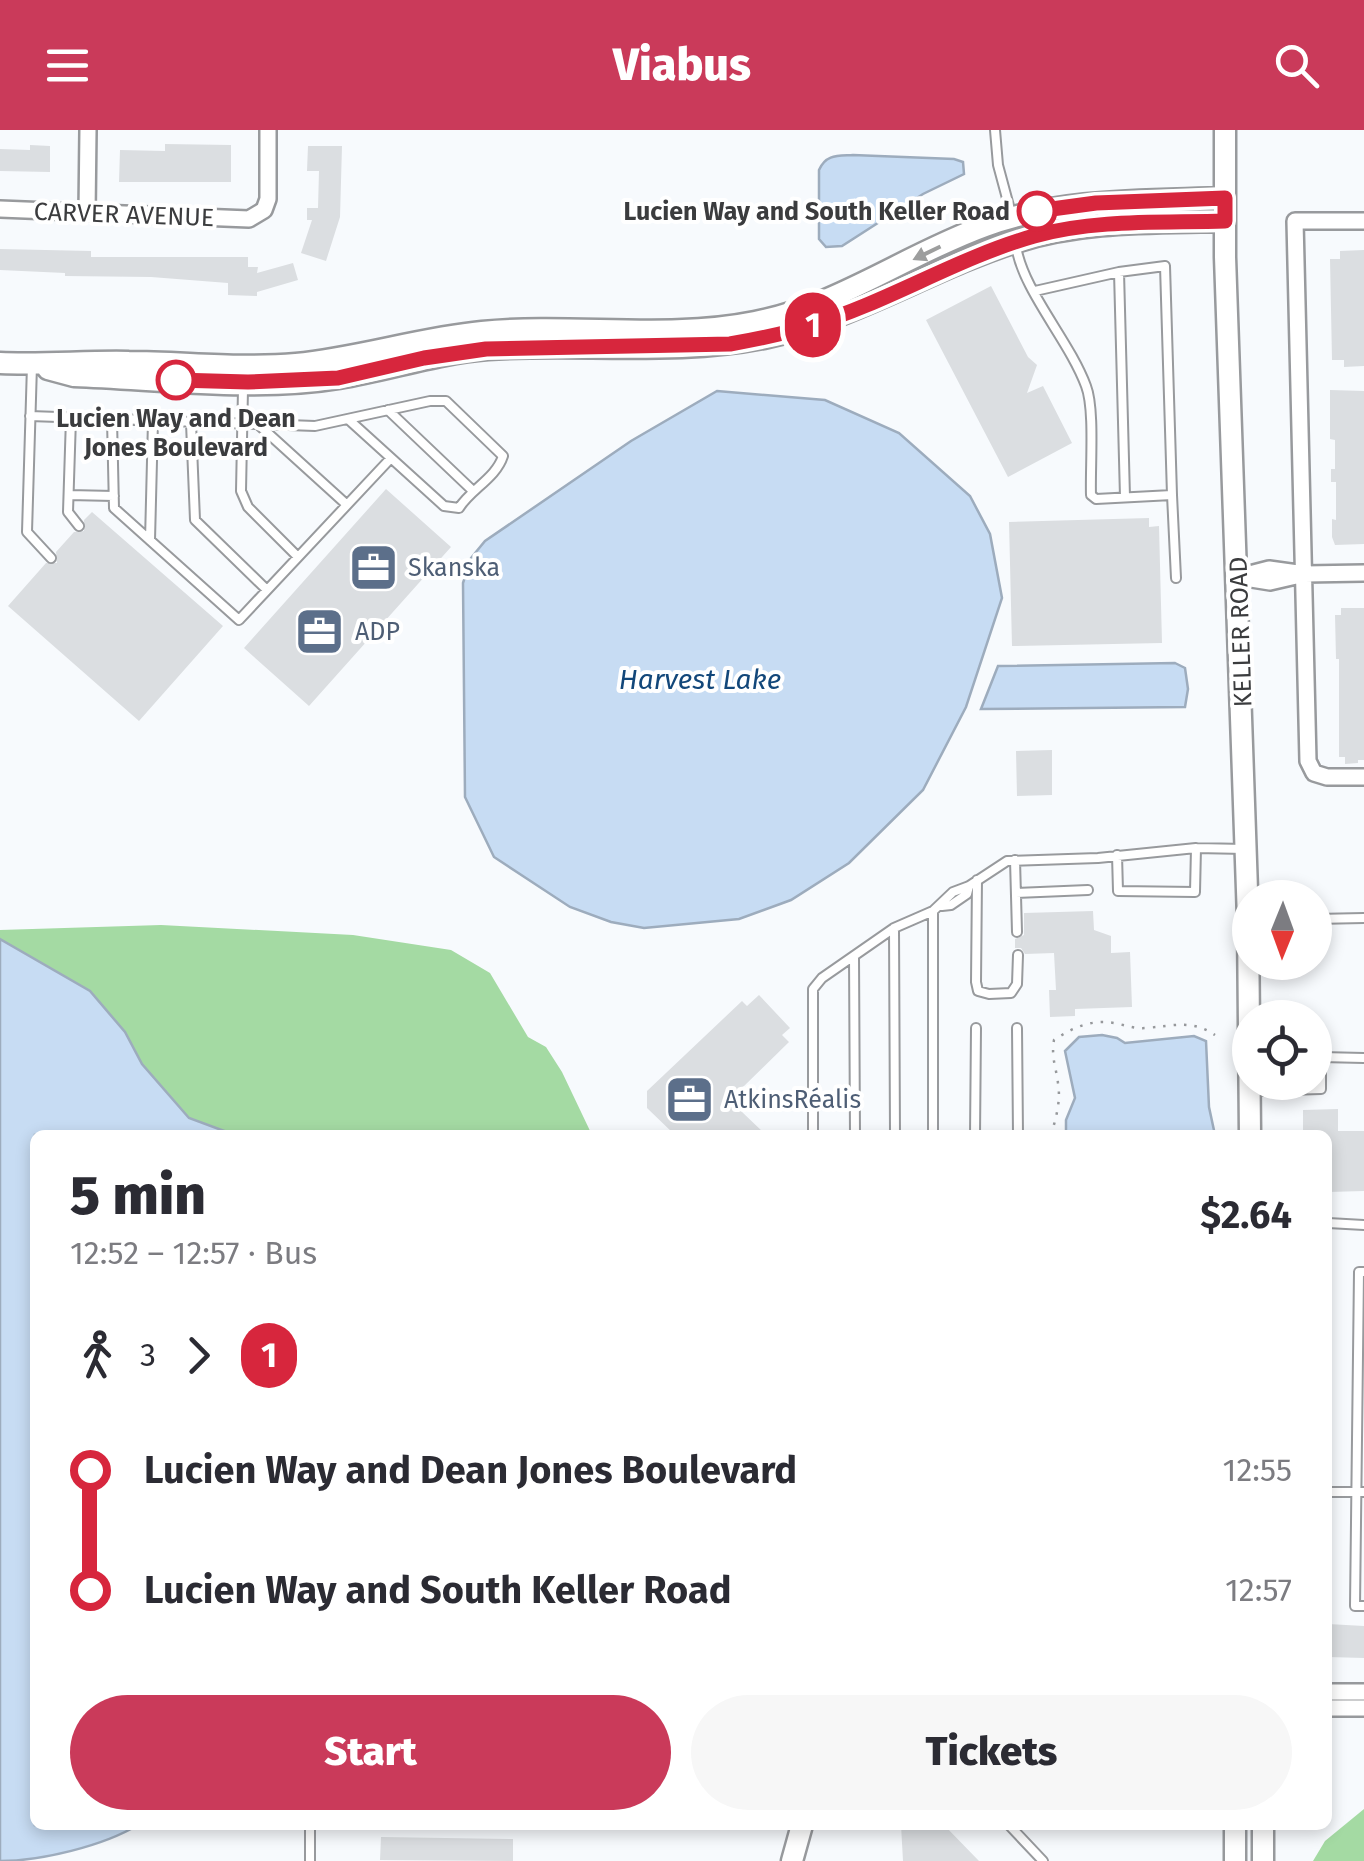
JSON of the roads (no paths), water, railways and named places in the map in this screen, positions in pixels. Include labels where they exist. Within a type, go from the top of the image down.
[{"type":"street","points":[[87,213],[88,130]]},
{"type":"street","name":"CARVER AVENUE","points":[[0,210],[249,219],[264,210],[268,199],[268,130]]},
{"type":"street","name":"KELLER ROAD","points":[[1224,130],[1247,880]]},
{"type":"street","points":[[244,373],[481,332],[556,328],[712,329],[756,322],[835,296],[965,234],[1012,217],[1096,203],[1225,198]]},
{"type":"street","points":[[1012,217],[1016,242]]},
{"type":"street","points":[[0,363],[32,365],[71,360],[338,378],[424,358],[486,349],[730,344],[815,325],[1016,242],[1088,226],[1225,221]]},
{"type":"street","points":[[1364,221],[1295,221],[1308,761],[1314,773],[1327,777],[1364,778]]},
{"type":"street","points":[[1238,576],[1270,569],[1305,574],[1364,573]]},
{"type":"street","name":"KELLER ROAD","points":[[1249,1100],[1250,1130]]},
{"type":"street","points":[[1332,1692],[1364,1692]]},
{"type":"street","points":[[1332,1708],[1364,1708]]},
{"type":"street","points":[[792,1861],[801,1830]]},
{"type":"street","points":[[1234,1861],[1235,1830]]},
{"type":"street","points":[[1263,1830],[1264,1861]]},
{"type":"lane","points":[[995,130],[998,164],[1012,217]]},
{"type":"lane","points":[[1016,242],[1021,268],[1070,349],[1088,391],[1091,495],[1096,499],[1172,495]]},
{"type":"lane","points":[[1035,291],[1164,266],[1176,578]]},
{"type":"lane","points":[[1119,272],[1125,497]]},
{"type":"lane","points":[[32,365],[26,532],[51,558]]},
{"type":"lane","points":[[244,373],[241,491],[248,507],[298,557]]},
{"type":"lane","points":[[30,416],[315,426],[388,410],[446,401],[503,456],[502,462],[471,489],[459,508],[444,506],[348,419]]},
{"type":"lane","points":[[388,410],[471,489]]},
{"type":"lane","points":[[71,418],[68,512],[79,526]]},
{"type":"lane","points":[[112,420],[114,508],[239,620],[391,458]]},
{"type":"lane","points":[[150,540],[152,421]]},
{"type":"lane","points":[[191,423],[195,520],[267,590]]},
{"type":"lane","points":[[259,425],[346,504]]},
{"type":"lane","points":[[68,495],[114,496]]},
{"type":"lane","points":[[813,1130],[814,989],[822,978],[894,928],[937,908],[944,898],[999,864],[1015,860],[1196,848],[1246,849]]},
{"type":"lane","points":[[1117,856],[1118,890],[1195,892],[1196,848]]},
{"type":"lane","points":[[1015,860],[1017,932]]},
{"type":"lane","points":[[973,883],[978,991],[1005,994],[1015,989],[1018,954]]},
{"type":"lane","points":[[1016,893],[1088,890]]},
{"type":"lane","points":[[933,1130],[937,908]]},
{"type":"lane","points":[[1332,919],[1364,918]]},
{"type":"lane","points":[[894,928],[895,1130]]},
{"type":"lane","points":[[854,956],[855,1130]]},
{"type":"lane","points":[[976,1028],[976,1130]]},
{"type":"lane","points":[[1017,1028],[1018,1130]]},
{"type":"lane","points":[[1332,1057],[1364,1058]]},
{"type":"lane","points":[[1332,1223],[1364,1225]]},
{"type":"lane","points":[[1364,1272],[1360,1272],[1360,1492],[1355,1606],[1364,1606]]},
{"type":"lane","points":[[1332,1492],[1360,1492]]},
{"type":"lane","points":[[310,1830],[310,1861]]},
{"type":"lane","points":[[1013,1830],[1043,1861]]},
{"type":"water","points":[[853,155],[954,159],[963,162],[964,174],[923,194],[842,246],[826,247],[819,239],[819,170],[829,158]]},
{"type":"water","name":"Harvest Lake","points":[[717,391],[825,400],[899,433],[970,496],[990,534],[1002,598],[966,707],[923,790],[849,863],[791,900],[739,919],[644,928],[611,922],[570,907],[494,857],[465,797],[463,583],[471,558],[485,541],[631,441]]},
{"type":"water","points":[[1175,663],[1185,668],[1185,707],[981,709],[998,666]]},
{"type":"water","points":[[0,939],[90,991],[125,1032],[142,1064],[189,1118],[221,1130],[30,1130],[30,1830],[127,1830],[71,1851],[0,1861]]},
{"type":"water","points":[[1102,1035],[1125,1043],[1194,1036],[1206,1041],[1214,1130],[1066,1130],[1075,1098],[1065,1051],[1079,1037]]},
{"type":"place","name":"Lucien Way and South Keller Road","points":[[1037,211]]},
{"type":"place","name":"Lucien Way and Dean Jones Boulevard","points":[[176,380]]},
{"type":"place","name":"Skanska","points":[[373,567]]},
{"type":"place","name":"ADP","points":[[320,631]]},
{"type":"place","name":"AtkinsRéalis","points":[[689,1099]]}]
